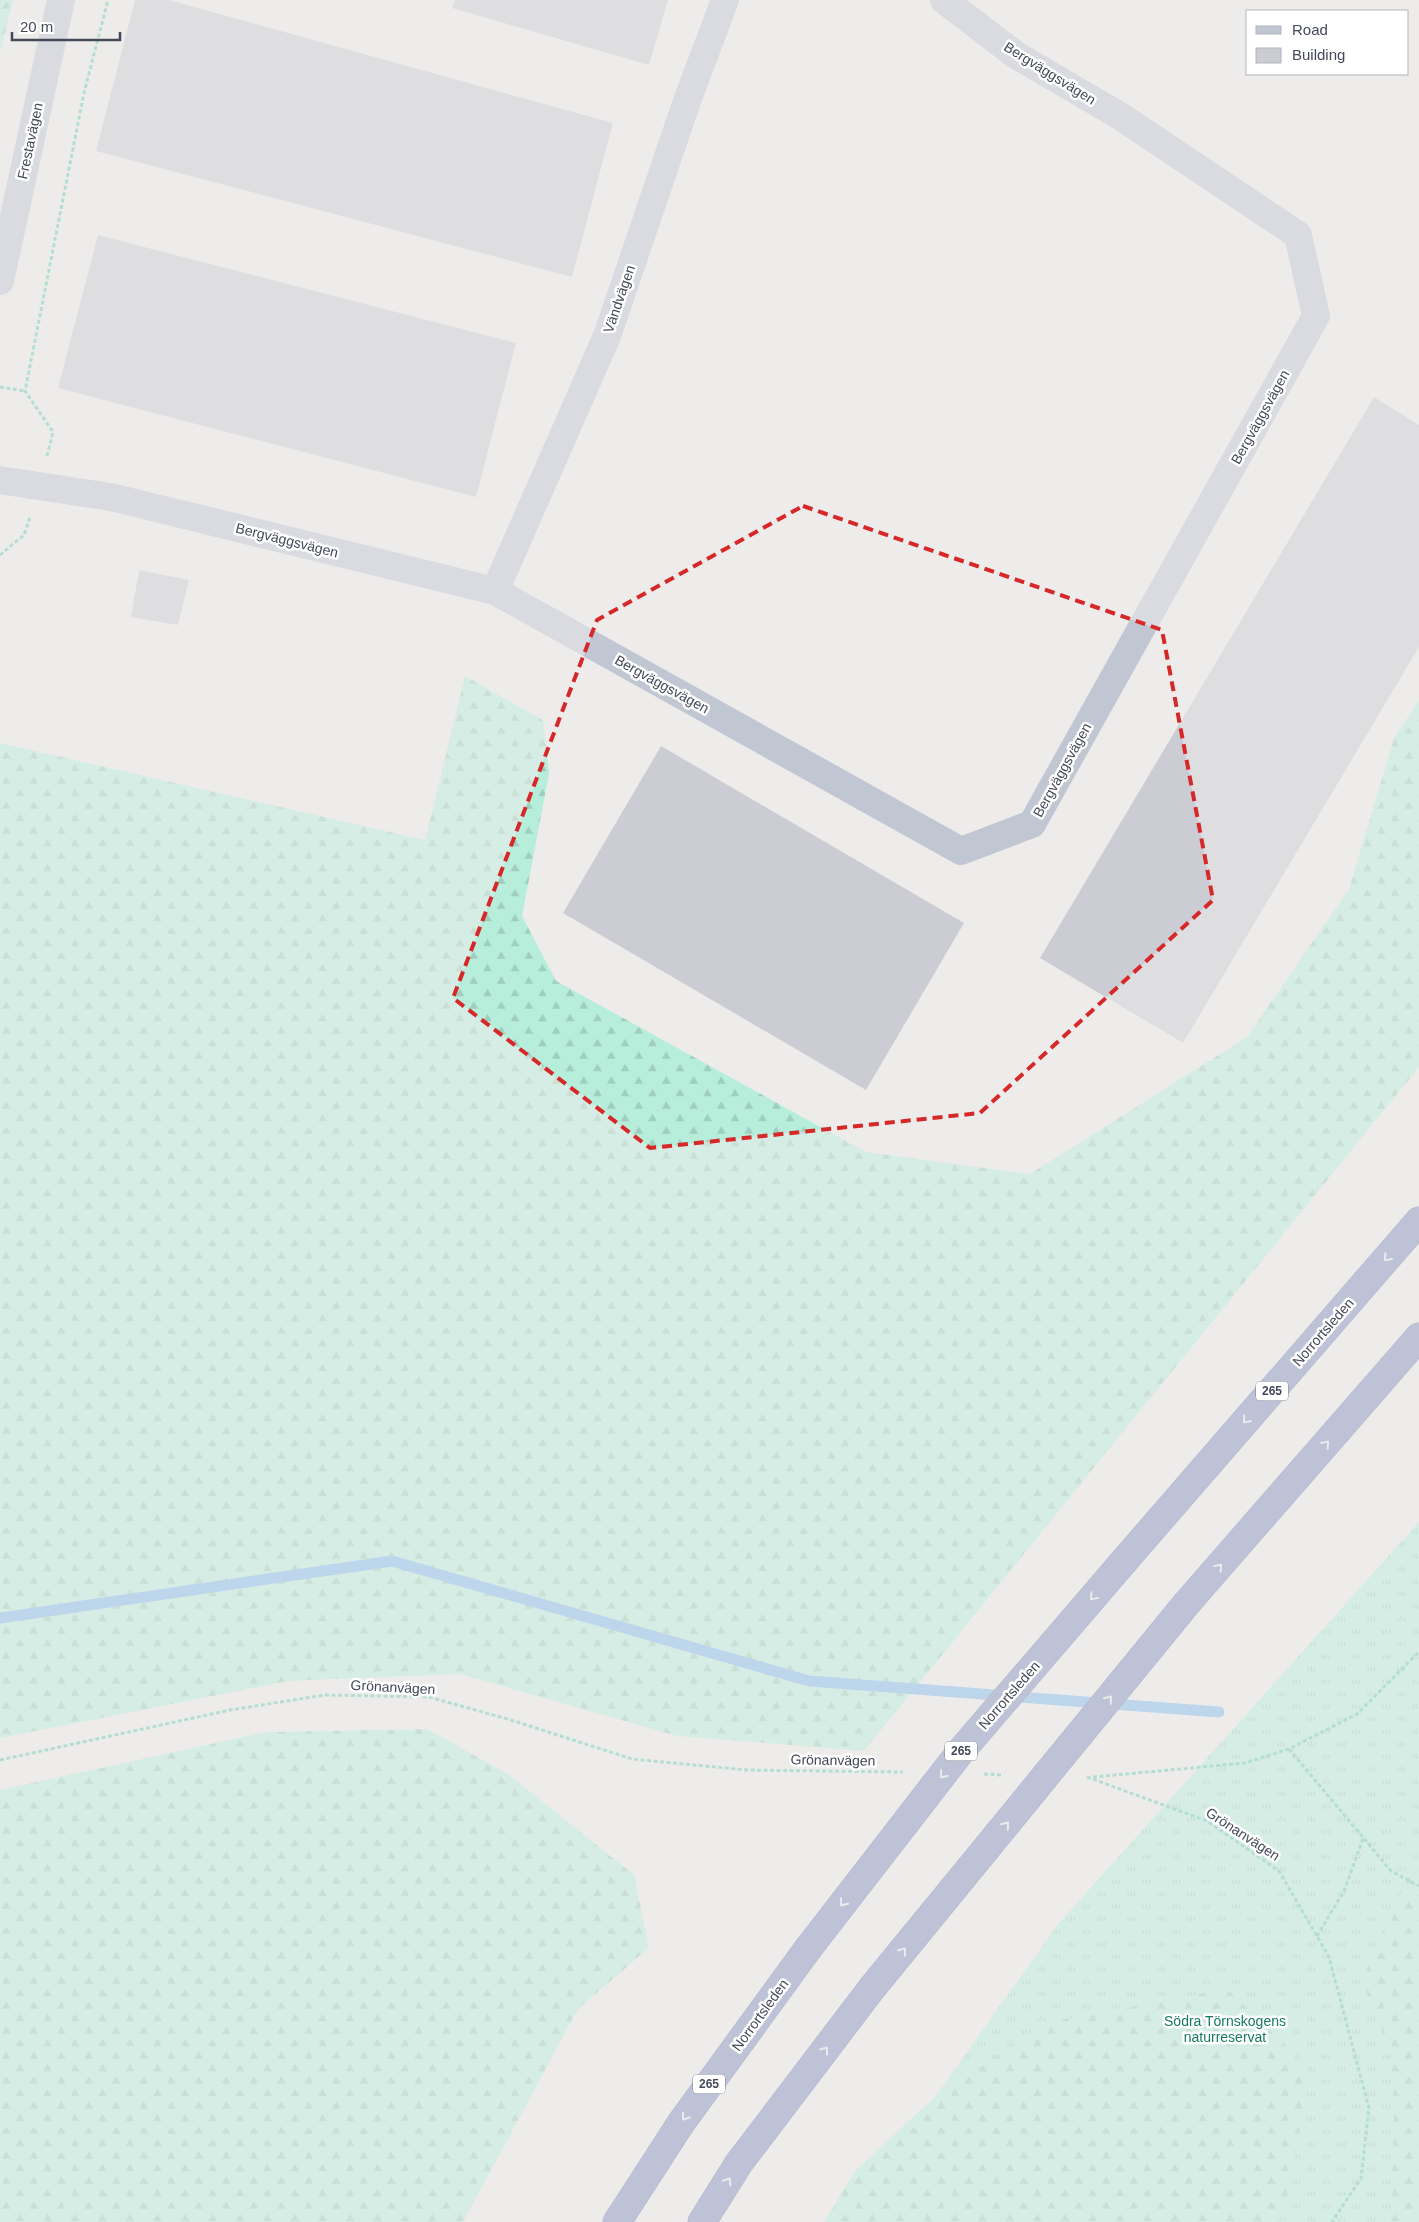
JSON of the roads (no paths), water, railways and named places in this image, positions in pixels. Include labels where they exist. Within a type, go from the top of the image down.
[{"type":"highway","name":"Norrortsleden","points":[[617,2222],[681,2122],[807,1950],[961,1751],[1419,1221]]},
{"type":"highway","points":[[702,2222],[739,2163],[872,1988],[1188,1603],[1419,1337]]},
{"type":"street","name":"Frestavägen","points":[[0,281],[61,0]]},
{"type":"street","name":"Vändvägen","points":[[495,591],[607,336],[686,101],[725,0]]},
{"type":"street","name":"Bergväggsvägen","points":[[0,480],[111,497],[495,591],[960,851],[1032,824],[1316,316],[1298,235],[1120,116],[1016,55],[944,0]]},
{"type":"waterway","points":[[0,1618],[392,1561],[809,1681],[1219,1712]]},
{"type":"park label","name":"Södra Törnskogens naturreservat","points":[[1225,2029]]}]
